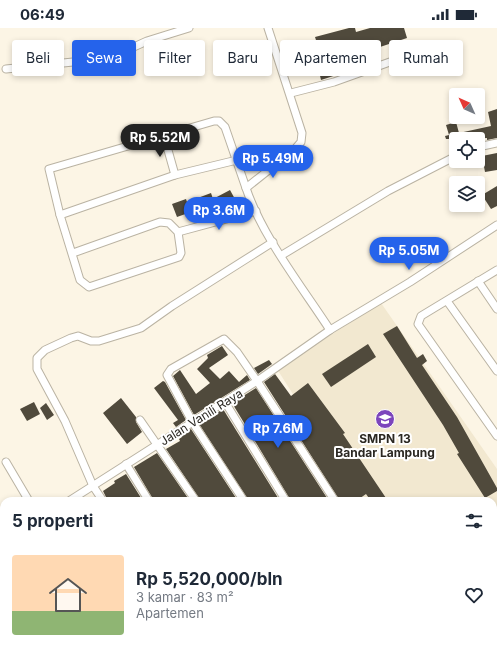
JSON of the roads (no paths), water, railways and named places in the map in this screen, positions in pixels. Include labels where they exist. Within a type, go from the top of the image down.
[{"type":"street","points":[[6,69],[92,60],[114,56],[147,41],[189,28]]},
{"type":"street","points":[[246,188],[301,142],[302,133],[291,93],[268,28]]},
{"type":"street","points":[[291,93],[334,82],[389,62]]},
{"type":"street","points":[[73,253],[160,222],[169,223],[178,232],[181,253],[179,257],[88,287],[80,280],[73,253],[60,215],[49,169],[214,121],[219,121],[225,127],[246,188],[256,211],[273,242],[330,330]]},
{"type":"street","points":[[164,136],[175,175]]},
{"type":"street","points":[[485,146],[497,143]]},
{"type":"street","points":[[60,215],[175,175],[237,160]]},
{"type":"street","points":[[282,255],[368,202],[449,160]]},
{"type":"street","points":[[178,232],[256,211]]},
{"type":"street","name":"Jalan Vanili Raya","points":[[75,497],[193,423],[330,330],[410,282],[497,225]]},
{"type":"street","points":[[100,497],[93,486],[65,421],[37,369],[37,358],[45,350],[71,338],[78,336],[91,341],[99,341],[141,328],[172,306],[273,242]]},
{"type":"street","points":[[496,433],[418,324],[421,316],[497,270]]},
{"type":"street","points":[[478,281],[497,309]]},
{"type":"street","points":[[447,301],[497,371]]},
{"type":"street","points":[[241,497],[193,423],[168,377],[168,372],[224,339],[233,347],[257,381],[332,497]]},
{"type":"street","points":[[225,402],[284,497]]},
{"type":"street","points":[[140,420],[168,458],[193,497]]},
{"type":"street","points":[[6,462],[27,497]]},
{"type":"street","points":[[126,464],[147,497]]},
{"type":"place","name":"SMPN 13 Bandar Lampung","points":[[385,419]]}]
